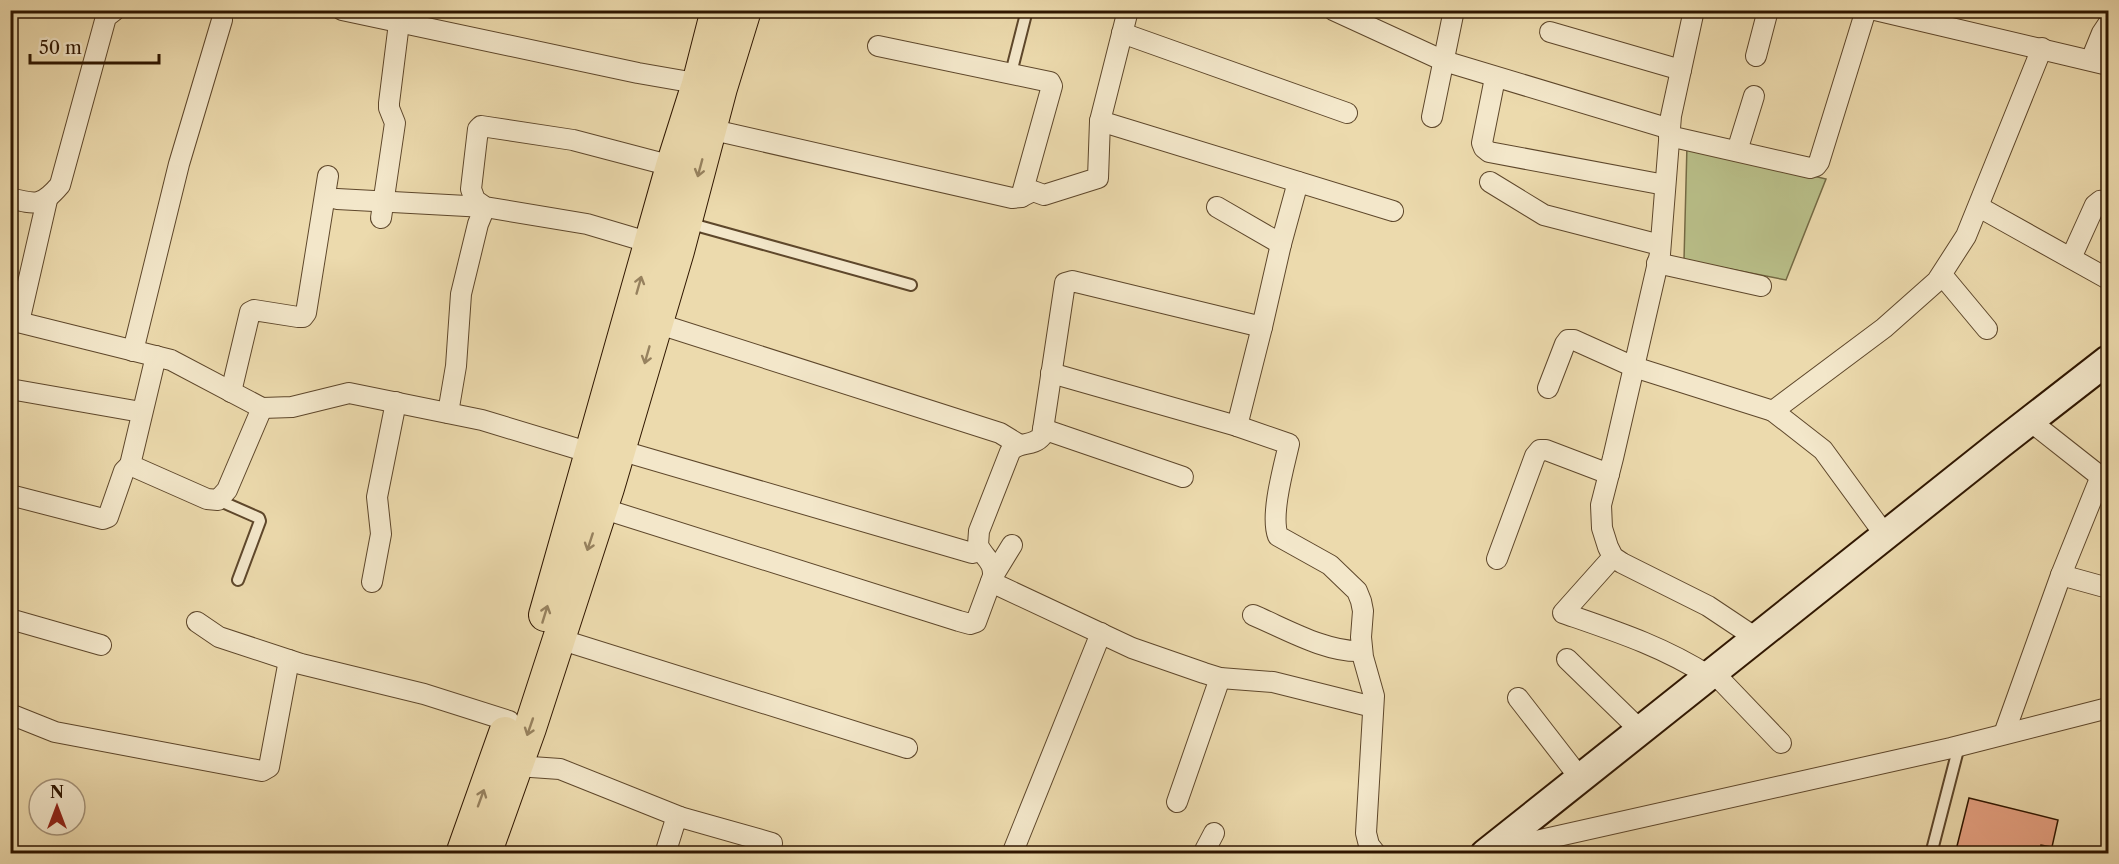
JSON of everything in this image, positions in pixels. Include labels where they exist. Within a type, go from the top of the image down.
[{"type":"main road","points":[[462,854],[605,451],[656,323],[685,222],[698,126],[710,86],[721,12]]},
{"type":"main road","points":[[485,854],[517,766],[601,508],[605,451],[651,243],[672,166],[698,126]]},
{"type":"main road","points":[[1492,848],[2109,360]]},
{"type":"street","points":[[115,10],[106,17],[60,185],[47,200],[15,321],[171,360],[262,408],[292,407],[349,393],[396,402],[482,420],[605,451],[972,553],[981,551]]},
{"type":"street","points":[[342,10],[710,86]]},
{"type":"street","points":[[698,126],[1012,198],[1021,197],[1033,190],[1044,195],[1098,178],[1100,121],[1128,10]]},
{"type":"street","points":[[1333,10],[1444,61],[1495,78],[1670,133],[1810,168],[1819,162],[1866,10]]},
{"type":"street","points":[[1432,117],[1454,10]]},
{"type":"street","points":[[1756,56],[1768,10]]},
{"type":"street","points":[[1875,10],[2100,62],[2102,33],[2109,24]]},
{"type":"street","points":[[1692,11],[1671,116],[1659,254],[1600,505],[1600,516],[1605,538],[1613,557],[1708,606],[1756,638]]},
{"type":"street","points":[[133,351],[179,164],[222,20]]},
{"type":"street","points":[[382,209],[395,123],[389,103],[399,23]]},
{"type":"street","points":[[1550,32],[1681,70]]},
{"type":"street","points":[[1122,33],[1347,113]]},
{"type":"street","points":[[878,46],[1048,81],[1052,84],[1021,197]]},
{"type":"street","points":[[1773,411],[1884,328],[1937,281],[1966,236],[2042,48]]},
{"type":"street","points":[[1495,78],[1482,143],[1489,152],[1665,185]]},
{"type":"street","points":[[1737,151],[1754,96]]},
{"type":"street","points":[[1100,121],[1393,211]]},
{"type":"street","points":[[485,207],[475,200],[471,189],[478,129],[481,126],[573,140],[672,166]]},
{"type":"street","points":[[231,392],[250,312],[254,310],[298,317],[303,317],[306,313],[328,176]]},
{"type":"street","points":[[1237,426],[1298,182]]},
{"type":"street","points":[[1490,182],[1544,215],[1761,286]]},
{"type":"street","points":[[10,198],[32,204],[47,200]]},
{"type":"street","points":[[338,199],[382,209],[485,207],[587,224],[651,243]]},
{"type":"street","points":[[2071,258],[2095,205],[2100,201],[2109,205]]},
{"type":"street","points":[[448,413],[456,366],[461,294],[478,224],[485,207]]},
{"type":"street","points":[[1217,207],[1281,244]]},
{"type":"street","points":[[1978,207],[2109,279]]},
{"type":"street","points":[[1941,274],[1987,329]]},
{"type":"street","points":[[656,323],[1000,433],[1018,444],[1038,441],[1043,429],[1064,286],[1068,281],[1262,327]]},
{"type":"street","points":[[1548,388],[1565,344],[1568,340],[1574,340],[1634,367],[1773,411],[1823,450],[1885,536]]},
{"type":"street","points":[[10,495],[103,519],[108,517],[124,471],[130,465],[156,356]]},
{"type":"street","points":[[1051,373],[1237,426],[1289,444],[1279,486],[1276,531],[1280,539],[1330,565],[1357,591],[1364,611],[1362,651],[1372,688],[1373,707],[1366,833],[1369,845],[1376,854]]},
{"type":"street","points":[[10,389],[141,412]]},
{"type":"street","points":[[372,582],[381,534],[377,497],[396,402]]},
{"type":"street","points":[[130,465],[207,499],[218,500],[226,490],[262,408]]},
{"type":"street","points":[[2004,734],[2061,575],[2105,478],[2030,421]]},
{"type":"street","points":[[1043,429],[1183,477]]},
{"type":"street","points":[[992,579],[992,563],[978,546],[979,531],[1010,452],[1018,444]]},
{"type":"street","points":[[1497,559],[1539,450],[1546,450],[1609,474]]},
{"type":"street","points":[[601,508],[970,624],[976,622],[992,579],[1012,545]]},
{"type":"street","points":[[1613,557],[1563,614],[1642,640],[1711,674],[1781,743]]},
{"type":"street","points":[[2061,575],[2108,588]]},
{"type":"street","points":[[992,579],[1132,648],[1220,678],[1273,682],[1373,707]]},
{"type":"street","points":[[1253,615],[1324,645],[1343,651],[1362,651]]},
{"type":"street","points":[[10,619],[101,645]]},
{"type":"street","points":[[197,622],[219,637],[289,660],[424,694],[509,721]]},
{"type":"street","points":[[1012,854],[1101,633]]},
{"type":"street","points":[[559,639],[908,748]]},
{"type":"street","points":[[1567,659],[1640,730]]},
{"type":"street","points":[[10,714],[55,732],[261,771],[270,767],[289,660]]},
{"type":"street","points":[[1178,802],[1220,678]]},
{"type":"street","points":[[1518,698],[1580,778]]},
{"type":"street","points":[[1492,848],[1536,841],[1959,746],[2109,708]]},
{"type":"street","points":[[517,766],[560,769],[680,817],[772,843]]},
{"type":"street","points":[[664,854],[675,822],[680,817]]},
{"type":"street","points":[[1203,854],[1214,833]]},
{"type":"lane","points":[[1011,73],[1027,10]]},
{"type":"lane","points":[[685,222],[911,285]]},
{"type":"lane","points":[[218,500],[260,520],[238,580]]},
{"type":"lane","points":[[1931,854],[1959,746]]},
{"type":"green space","points":[[1687,145],[1826,179],[1786,280],[1684,260]]},
{"type":"building","points":[[1969,798],[2058,820],[2052,847],[2041,845],[2039,854],[1955,854]]}]
